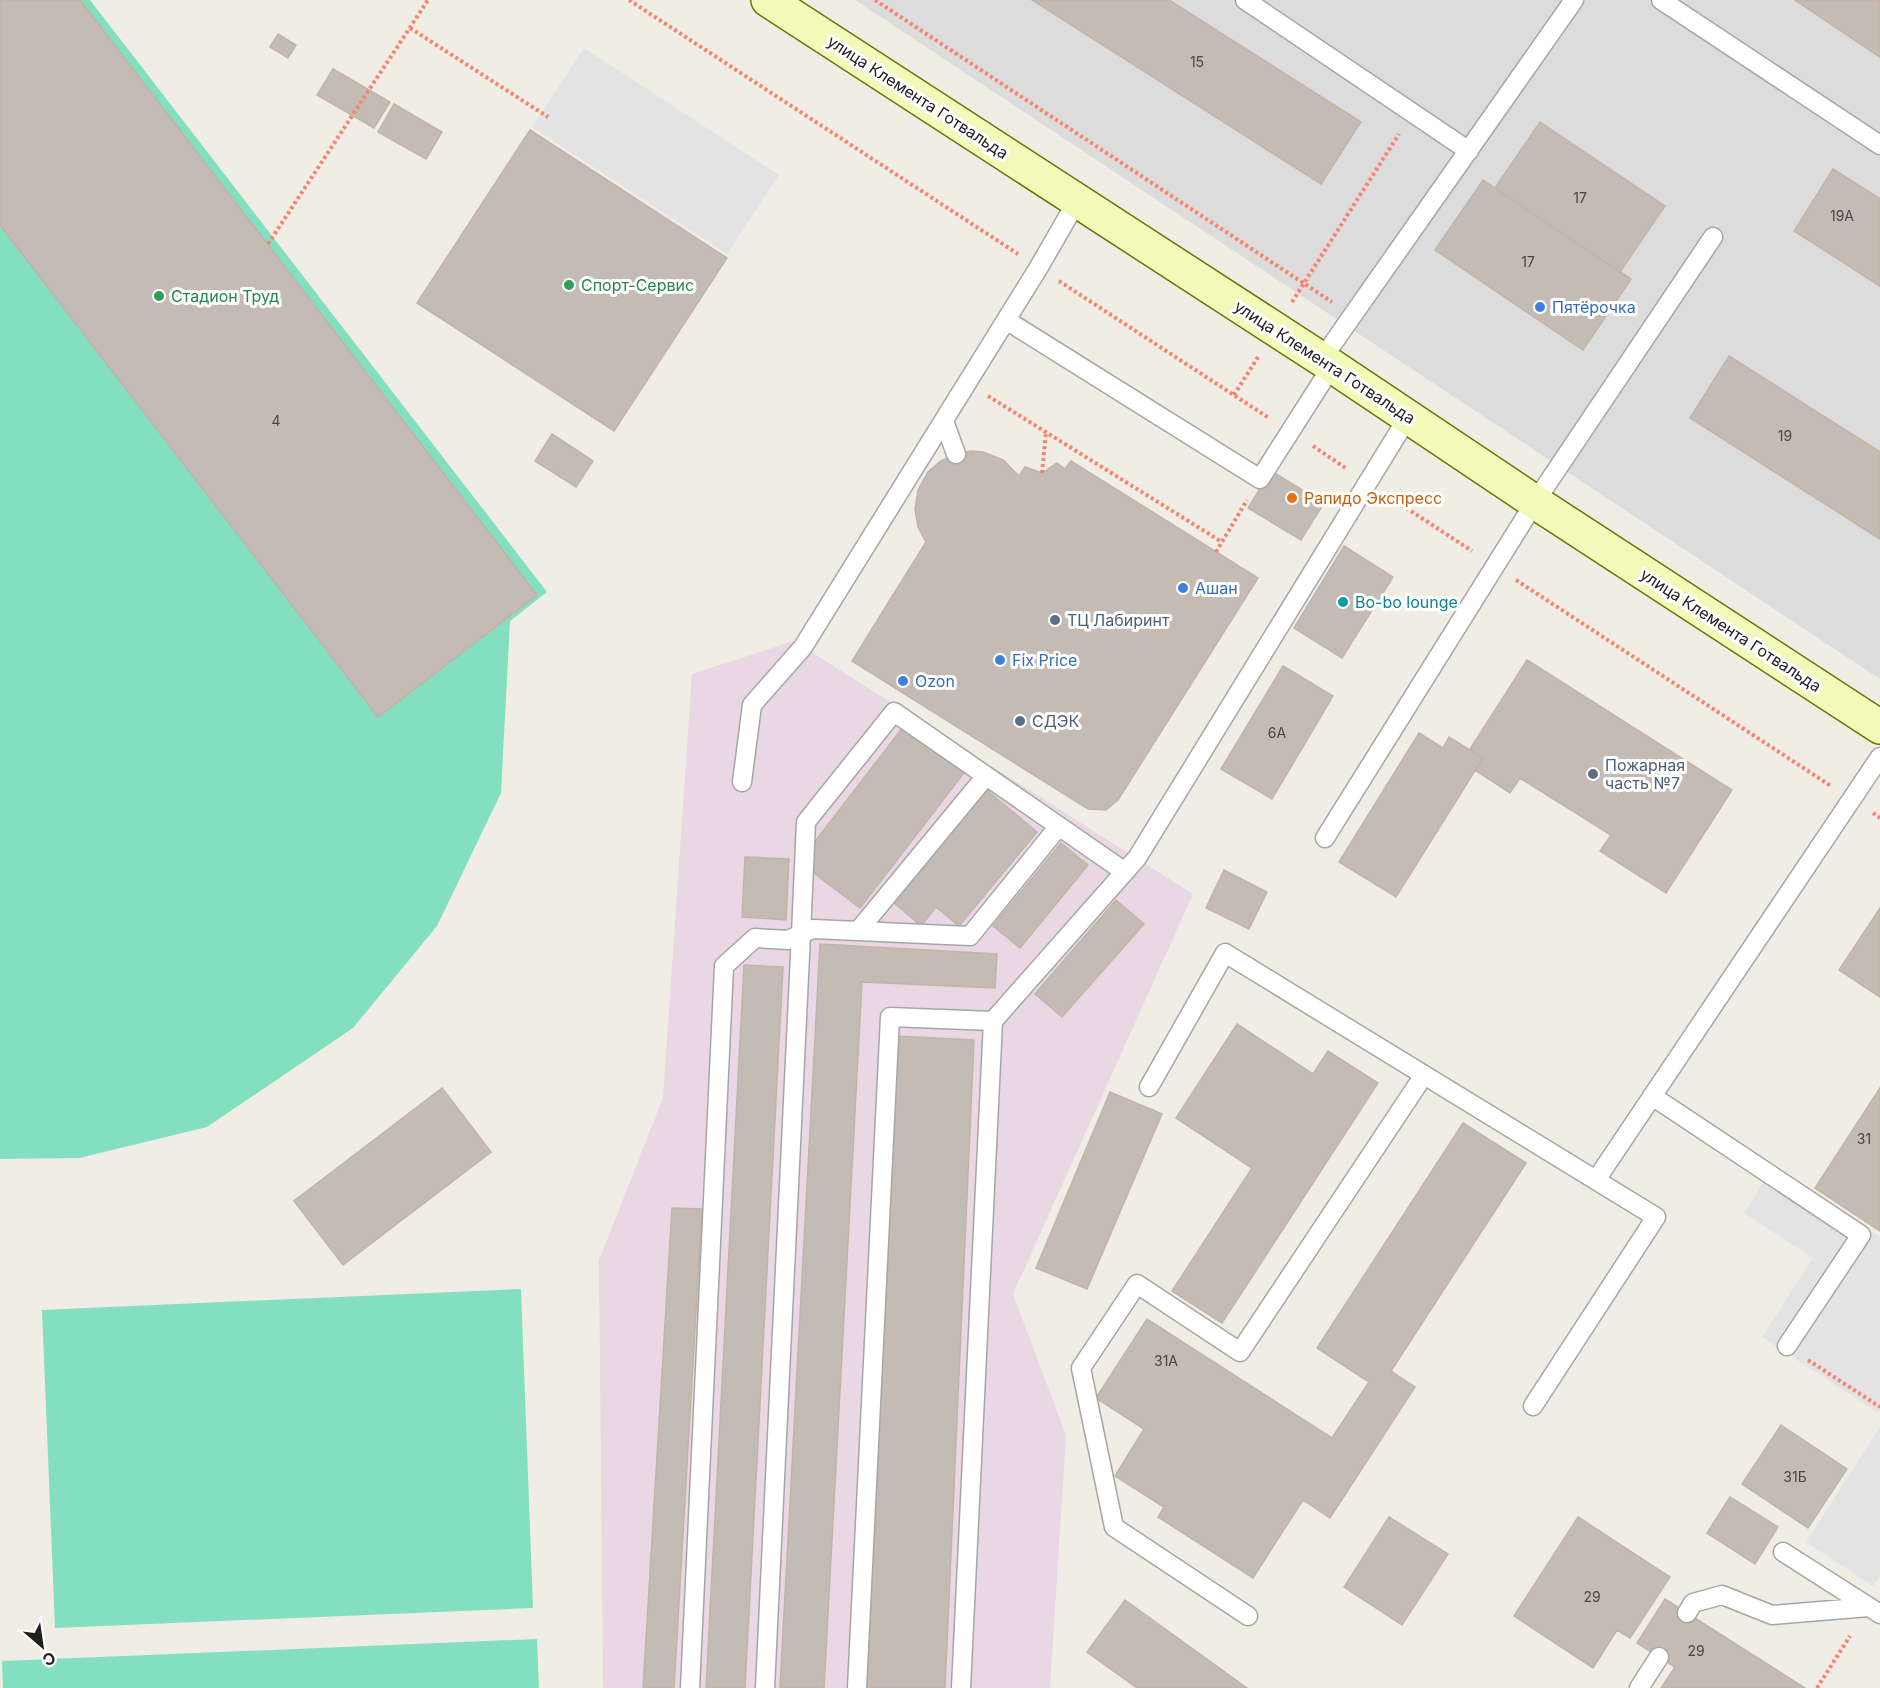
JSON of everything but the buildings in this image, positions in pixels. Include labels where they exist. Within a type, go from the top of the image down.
[{"type":"street","name":"улица Клемента Готвальда","points":[[768,0],[1276,329],[1535,502],[1880,727]]},
{"type":"lane","points":[[1245,0],[1469,151]]},
{"type":"lane","points":[[1006,320],[1260,480],[1290,431],[1352,316],[1574,0]]},
{"type":"lane","points":[[1661,0],[1880,145]]},
{"type":"lane","points":[[742,782],[752,705],[803,647],[1039,267],[1077,201]]},
{"type":"lane","points":[[1325,838],[1535,502],[1713,237]]},
{"type":"lane","points":[[961,1688],[993,1021],[1137,858],[1408,417]]},
{"type":"lane","points":[[944,420],[956,454]]},
{"type":"lane","points":[[765,1688],[806,822],[894,712],[1125,872]]},
{"type":"lane","points":[[1596,1180],[1880,757]]},
{"type":"lane","points":[[858,931],[986,776]]},
{"type":"lane","points":[[690,1688],[724,966],[755,938],[788,940],[813,929],[970,936],[1059,826]]},
{"type":"lane","points":[[1149,1087],[1225,953],[1656,1217],[1533,1406]]},
{"type":"lane","points":[[857,1688],[890,1017],[993,1021]]},
{"type":"lane","points":[[1248,1616],[1114,1527],[1081,1368],[1137,1284],[1240,1352],[1424,1075]]},
{"type":"lane","points":[[1652,1096],[1861,1235],[1787,1346]]},
{"type":"lane","points":[[1783,1552],[1874,1611]]},
{"type":"lane","points":[[1687,1613],[1694,1603],[1722,1595],[1772,1615],[1874,1611]]},
{"type":"lane","points":[[1639,1688],[1659,1657]]},
{"type":"path","points":[[268,244],[428,0]]},
{"type":"path","points":[[629,0],[1880,818]]},
{"type":"path","points":[[875,0],[1352,316]]},
{"type":"path","points":[[410,28],[548,117]]},
{"type":"path","points":[[1234,395],[1413,113]]},
{"type":"path","points":[[967,383],[1222,542]]},
{"type":"path","points":[[1042,473],[1046,432]]},
{"type":"path","points":[[1215,552],[1260,480]]},
{"type":"path","points":[[1787,1346],[1880,1407]]},
{"type":"path","points":[[1817,1688],[1874,1611]]},
{"type":"shaded area","points":[[855,0],[1880,0],[1880,679]]},
{"type":"shaded area","points":[[584,48],[779,175],[727,254],[532,127]]},
{"type":"shaded area","points":[[794,641],[1193,894],[1013,1294],[1066,1435],[1050,1688],[603,1688],[599,1260],[663,1098],[692,674]]},
{"type":"shaded area","points":[[1773,1167],[1880,1237],[1880,1410],[1878,1413],[1762,1337],[1813,1258],[1744,1213]]},
{"type":"shaded area","points":[[1880,1427],[1880,1576],[1873,1586],[1806,1542]]},
{"type":"green space","name":"Стадион Труд","points":[[0,0],[90,0],[547,592],[510,621],[501,793],[437,926],[353,1028],[207,1127],[79,1158],[0,1159]]},
{"type":"green space","points":[[521,1289],[533,1608],[55,1628],[42,1310]]},
{"type":"green space","points":[[537,1639],[539,1688],[3,1688],[2,1661]]},
{"type":"place","name":"Спорт-Сервис","points":[[569,285]]},
{"type":"place","name":"Стадион Труд","points":[[159,296]]},
{"type":"place","name":"Пятёрочка","points":[[1540,307]]},
{"type":"place","name":"Рапидо Экспресс","points":[[1292,498]]},
{"type":"place","name":"Ашан","points":[[1183,588]]},
{"type":"place","name":"Bo-bo lounge","points":[[1343,602]]},
{"type":"place","name":"ТЦ Лабиринт","points":[[1055,620]]},
{"type":"place","name":"Fix Price","points":[[1000,660]]},
{"type":"place","name":"Ozon","points":[[903,681]]},
{"type":"place","name":"СДЭК","points":[[1020,721]]},
{"type":"place","name":"Пожарная часть №7","points":[[1593,774]]}]
